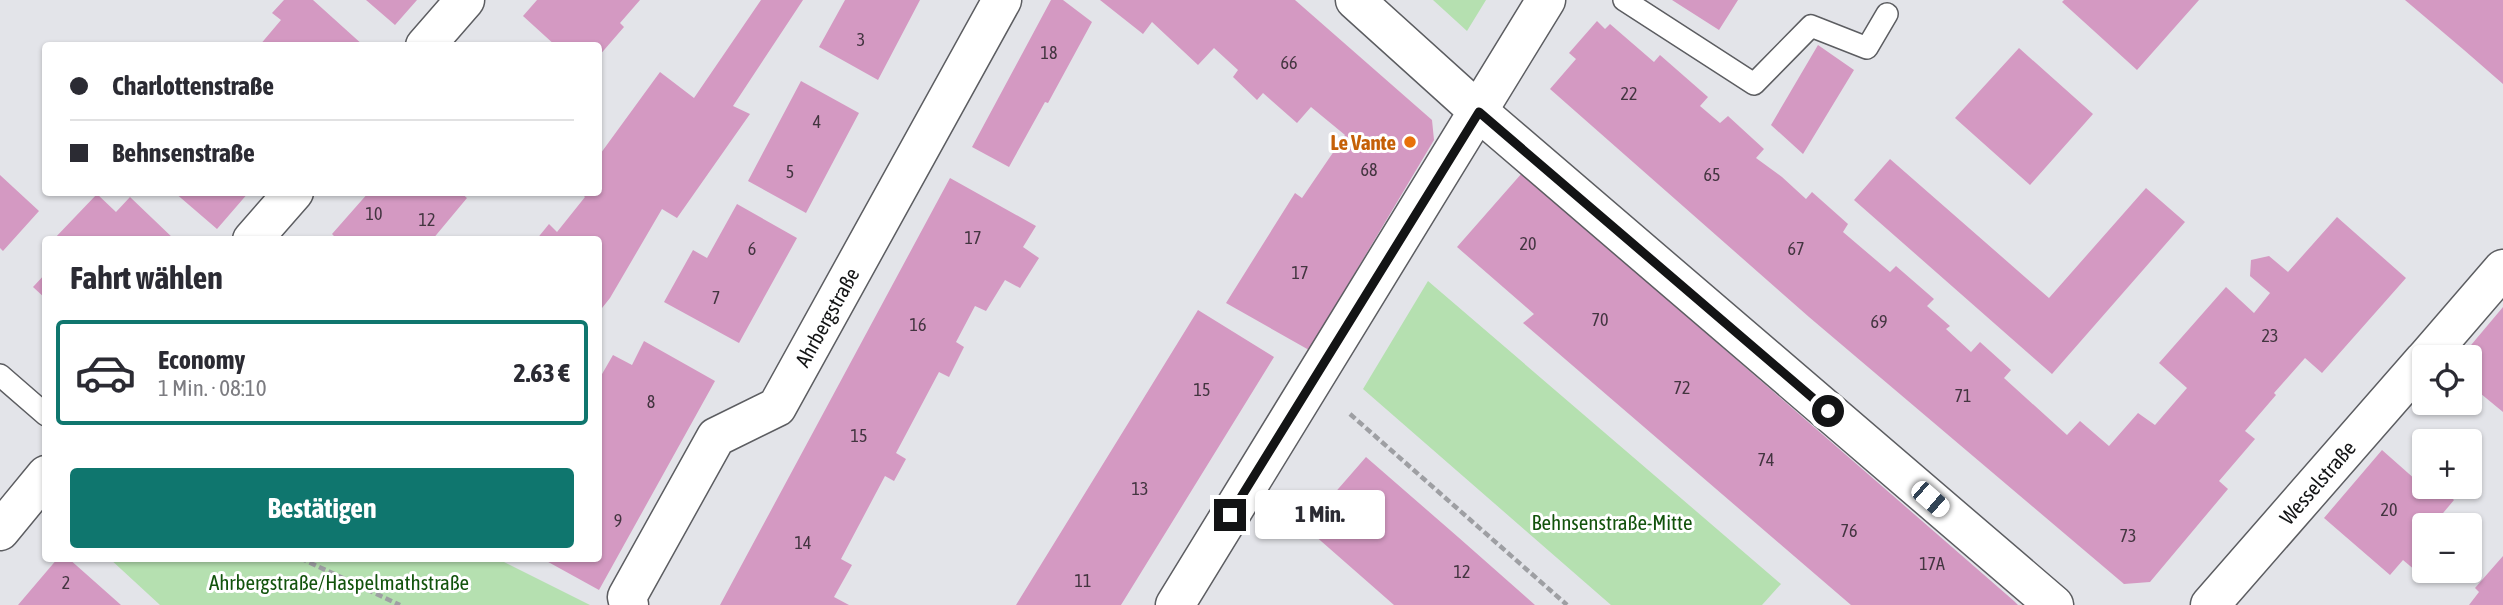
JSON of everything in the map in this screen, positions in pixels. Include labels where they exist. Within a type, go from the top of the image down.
[{"type":"street","points":[[428,42],[465,0]]},
{"type":"street","name":"Ahrbergstraße","points":[[629,605],[627,597],[716,437],[777,407],[1002,0]]},
{"type":"street","points":[[1355,0],[1479,112],[2054,605]]},
{"type":"street","points":[[1175,605],[1546,0]]},
{"type":"street","points":[[256,236],[290,196]]},
{"type":"street","name":"Wesselstraße","points":[[2437,345],[2503,269]]},
{"type":"street","name":"Wesselstraße","points":[[2210,605],[2412,374]]},
{"type":"street","points":[[0,531],[42,480]]},
{"type":"lane","points":[[1624,0],[1754,84],[1811,26],[1867,48],[1887,14]]},
{"type":"lane","points":[[0,375],[42,412]]},
{"type":"path","points":[[1313,381],[1567,605]]},
{"type":"path","points":[[309,562],[400,605]]},
{"type":"green space","points":[[1433,0],[1486,0],[1467,31]]},
{"type":"green space","name":"Behnsenstraße-Mitte","points":[[1428,281],[1781,584],[1762,605],[1611,605],[1363,389]]},
{"type":"green space","name":"Ahrbergstraße/Haspelmathstraße","points":[[113,562],[504,562],[590,605],[160,605]]},
{"type":"building","points":[[284,0],[313,0],[360,42],[262,42],[281,20],[272,13]]},
{"type":"building","points":[[366,0],[417,0],[395,25]]},
{"type":"building","points":[[537,0],[640,0],[620,23],[624,27],[602,52],[602,42],[552,42],[523,16]]},
{"type":"building","points":[[761,0],[803,0],[733,106],[750,114],[677,218],[662,209],[602,308],[602,236],[539,236],[549,224],[557,232],[584,196],[602,196],[602,152],[660,72],[694,98]]},
{"type":"building","points":[[845,0],[920,0],[878,80],[819,47]]},
{"type":"building","points":[[1051,0],[1063,0],[1092,22],[1009,167],[972,147]]},
{"type":"building","points":[[1100,0],[1295,0],[1432,120],[1434,140],[1309,350],[1226,303],[1295,193],[1302,198],[1345,135],[1311,107],[1297,123],[1263,93],[1257,100],[1233,77],[1238,70],[1214,48],[1198,65],[1152,22],[1143,34]]},
{"type":"building","points":[[1672,0],[1738,0],[1719,30]]},
{"type":"building","points":[[2199,0],[2137,70],[2062,2]]},
{"type":"building","points":[[2405,0],[2503,0],[2503,84],[2464,50]]},
{"type":"building","points":[[1597,21],[1605,29],[1610,24],[1654,62],[1660,55],[1708,97],[1700,106],[1720,123],[1728,116],[1764,149],[1756,158],[1806,199],[1812,192],[1848,224],[1843,232],[1890,272],[1896,266],[1934,299],[1927,306],[1950,326],[1946,329],[1971,352],[1980,342],[2011,370],[2004,378],[2067,435],[2080,421],[2109,446],[2138,413],[2155,425],[2187,388],[2159,363],[2226,287],[2254,313],[2270,293],[2250,276],[2251,260],[2269,256],[2288,272],[2337,217],[2406,278],[2322,373],[2305,358],[2245,431],[2255,439],[2219,481],[2228,489],[2150,582],[2124,584],[1809,317],[1550,89],[1576,59],[1569,53]]},
{"type":"building","points":[[1818,45],[1854,70],[1803,154],[1771,125]]},
{"type":"building","points":[[2019,48],[2093,114],[2030,185],[1955,118]]},
{"type":"building","points":[[801,81],[859,113],[806,213],[748,181]]},
{"type":"building","points":[[1890,159],[2049,298],[2146,188],[2185,222],[2052,374],[1854,200]]},
{"type":"building","points":[[1522,173],[2018,605],[1851,605],[1523,323],[1534,314],[1457,247]]},
{"type":"building","points":[[0,175],[39,211],[3,251],[0,248]]},
{"type":"building","points":[[950,178],[1036,226],[1023,247],[1039,258],[1020,288],[1005,280],[986,311],[975,306],[956,342],[964,347],[949,377],[939,372],[896,453],[906,459],[894,481],[885,476],[841,559],[852,565],[834,597],[849,605],[720,605]]},
{"type":"building","points":[[95,196],[99,196],[116,212],[130,197],[171,236],[57,236]]},
{"type":"building","points":[[179,196],[246,196],[217,229]]},
{"type":"building","points":[[365,196],[467,198],[435,236],[332,234]]},
{"type":"building","points":[[737,204],[797,238],[739,343],[664,302],[693,250],[707,258]]},
{"type":"building","points":[[42,277],[42,295],[33,287]]},
{"type":"building","points":[[2503,307],[2503,412],[2482,395],[2482,345],[2471,345]]},
{"type":"building","points":[[1198,310],[1274,357],[1121,605],[1016,605]]},
{"type":"building","points":[[644,341],[715,381],[599,590],[548,562],[602,562],[602,374],[613,355],[632,365]]},
{"type":"building","points":[[2382,450],[2412,477],[2412,499],[2454,500],[2443,513],[2412,513],[2412,568],[2403,560],[2390,575],[2324,518]]},
{"type":"building","points":[[1366,457],[1535,605],[1394,605],[1305,527]]},
{"type":"building","points":[[2503,556],[2503,605],[2469,605],[2479,592],[2475,588]]},
{"type":"building","points":[[55,562],[73,562],[121,605],[18,605]]},
{"type":"place","name":"Le Vante","points":[[1410,142]]},
{"type":"route","points":[[1230,515],[1479,112],[1828,411]]}]
